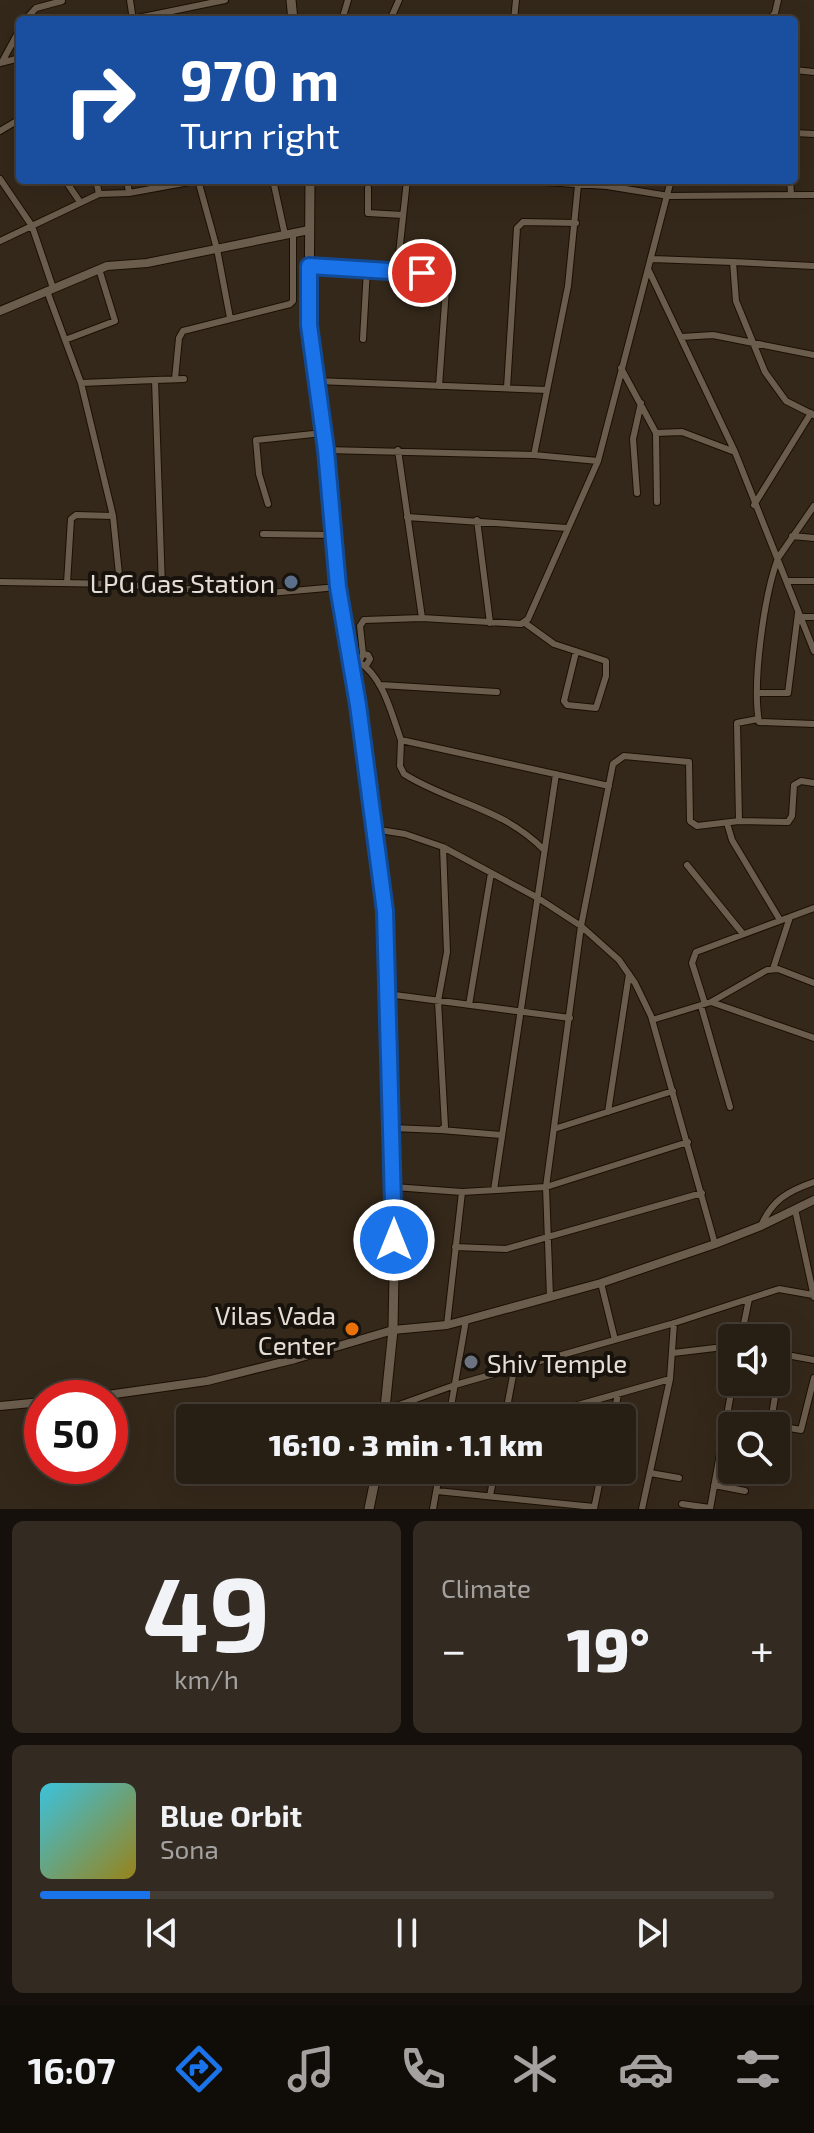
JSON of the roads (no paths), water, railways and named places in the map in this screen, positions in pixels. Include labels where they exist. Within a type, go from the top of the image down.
[{"type":"main road","points":[[310,184],[309,325],[326,450],[338,587],[356,663],[362,743],[385,911],[394,1187],[393,1330],[386,1404]]},
{"type":"main road","points":[[369,1509],[374,1484]]},
{"type":"street","points":[[151,16],[225,0]]},
{"type":"street","points":[[29,16],[36,8],[62,1]]},
{"type":"street","points":[[1,63],[16,36]]},
{"type":"street","points":[[0,179],[3,188],[32,226],[65,340],[81,383],[113,516],[120,584]]},
{"type":"street","points":[[68,184],[80,202]]},
{"type":"street","points":[[97,184],[99,194]]},
{"type":"street","points":[[128,184],[129,193]]},
{"type":"street","points":[[0,241],[99,194],[129,193],[177,184]]},
{"type":"street","points":[[200,184],[230,318]]},
{"type":"street","points":[[175,379],[181,333],[290,304],[294,276],[289,234],[274,184]]},
{"type":"street","points":[[397,272],[407,184]]},
{"type":"street","points":[[569,184],[593,184]]},
{"type":"street","points":[[613,184],[669,196],[814,195]]},
{"type":"street","points":[[525,623],[598,461],[670,184]]},
{"type":"street","points":[[790,184],[791,194]]},
{"type":"street","points":[[534,455],[568,286],[578,185]]},
{"type":"street","points":[[368,188],[368,213],[403,215]]},
{"type":"street","points":[[507,388],[519,223],[576,223]]},
{"type":"street","points":[[0,311],[99,269],[309,230]]},
{"type":"street","points":[[652,259],[814,266]]},
{"type":"street","points":[[733,262],[736,301],[765,372],[786,401],[813,414],[754,505]]},
{"type":"street","points":[[309,266],[447,275],[439,386]]},
{"type":"street","points":[[65,340],[115,321],[99,269]]},
{"type":"street","points":[[363,339],[367,269]]},
{"type":"street","points":[[649,271],[735,452],[814,651]]},
{"type":"street","points":[[681,337],[705,334],[814,355]]},
{"type":"street","points":[[621,368],[656,433],[657,502]]},
{"type":"street","points":[[81,383],[184,379]]},
{"type":"street","points":[[155,380],[162,588]]},
{"type":"street","points":[[316,381],[547,390]]},
{"type":"street","points":[[637,493],[633,439],[641,403]]},
{"type":"street","points":[[656,433],[682,432],[735,452]]},
{"type":"street","points":[[268,504],[259,474],[256,440],[323,433]]},
{"type":"street","points":[[326,450],[534,455],[598,461]]},
{"type":"street","points":[[398,450],[422,618]]},
{"type":"street","points":[[814,506],[778,558],[763,625],[758,693],[758,719],[762,723],[814,724]]},
{"type":"street","points":[[67,583],[71,519],[76,515],[113,516]]},
{"type":"street","points":[[407,517],[567,528]]},
{"type":"street","points":[[477,520],[490,623]]},
{"type":"street","points":[[263,534],[335,535]]},
{"type":"street","points":[[792,536],[814,538]]},
{"type":"street","points":[[787,581],[814,581]]},
{"type":"street","points":[[0,582],[120,584],[255,592]]},
{"type":"street","points":[[269,593],[338,587]]},
{"type":"street","points":[[758,693],[788,693],[800,614]]},
{"type":"street","points":[[800,614],[814,617]]},
{"type":"street","points":[[356,663],[363,654],[360,626],[364,620],[422,618],[525,623],[554,644],[606,661],[606,676],[596,708],[567,705],[564,701],[576,652]]},
{"type":"street","points":[[363,654],[369,657],[367,664],[381,685],[401,740],[400,766],[404,774],[487,809],[528,833],[544,850]]},
{"type":"street","points":[[356,663],[367,664]]},
{"type":"street","points":[[381,685],[497,692]]},
{"type":"street","points":[[739,821],[737,723],[758,719]]},
{"type":"street","points":[[401,740],[609,786]]},
{"type":"street","points":[[550,1297],[546,1187],[581,926],[613,764],[624,756],[687,760],[690,765],[691,823],[697,826],[739,821],[788,822],[792,816],[794,785],[801,781],[814,783]]},
{"type":"street","points":[[494,1190],[556,774]]},
{"type":"street","points":[[727,823],[732,840],[780,920]]},
{"type":"street","points":[[373,829],[405,834],[443,847],[538,898],[600,941],[629,974],[652,1020],[715,1244]]},
{"type":"street","points":[[440,1130],[445,1127],[446,1120],[438,1001],[447,952],[443,847]]},
{"type":"street","points":[[687,865],[743,934]]},
{"type":"street","points":[[469,1005],[491,873]]},
{"type":"street","points":[[730,1107],[706,1004],[692,963],[694,956],[702,949],[814,908]]},
{"type":"street","points":[[652,1020],[706,1004],[773,969],[790,917]]},
{"type":"street","points":[[773,969],[814,983]]},
{"type":"street","points":[[608,1112],[629,974]]},
{"type":"street","points":[[387,994],[570,1018]]},
{"type":"street","points":[[706,1004],[814,1038]]},
{"type":"street","points":[[554,1129],[673,1091]]},
{"type":"street","points":[[392,1128],[501,1135]]},
{"type":"street","points":[[394,1187],[462,1192],[546,1187],[688,1142]]},
{"type":"street","points":[[761,1226],[767,1212],[782,1196],[814,1182]]},
{"type":"street","points":[[447,1325],[462,1192]]},
{"type":"street","points":[[455,1247],[506,1249],[702,1193]]},
{"type":"street","points":[[128,1392],[207,1381],[393,1330],[447,1325],[601,1283],[715,1244],[814,1200]]},
{"type":"street","points":[[409,1404],[455,1385],[674,1323],[779,1289],[814,1296],[795,1209]]},
{"type":"street","points":[[601,1283],[615,1340]]},
{"type":"street","points":[[744,1324],[749,1299]]},
{"type":"street","points":[[452,1404],[466,1320]]},
{"type":"street","points":[[642,1509],[670,1379],[674,1323]]},
{"type":"street","points":[[673,1353],[718,1348]]},
{"type":"street","points":[[790,1355],[814,1360]]},
{"type":"street","points":[[508,1404],[514,1370]]},
{"type":"street","points":[[774,1396],[773,1425],[801,1430],[814,1378]]},
{"type":"street","points":[[584,1404],[670,1379]]},
{"type":"street","points":[[616,1404],[618,1395]]},
{"type":"street","points":[[682,1504],[710,1508],[730,1396]]},
{"type":"street","points":[[0,1406],[24,1404]]},
{"type":"street","points":[[650,1473],[679,1478]]},
{"type":"street","points":[[433,1509],[438,1484]]},
{"type":"street","points":[[490,1496],[492,1484]]},
{"type":"street","points":[[437,1491],[594,1508],[599,1484]]},
{"type":"street","points":[[714,1485],[745,1491]]},
{"type":"place","name":"LPG Gas Station","points":[[291,582]]},
{"type":"place","name":"Vilas Vada Center","points":[[352,1329]]},
{"type":"place","name":"Shiv Temple","points":[[471,1362]]}]
